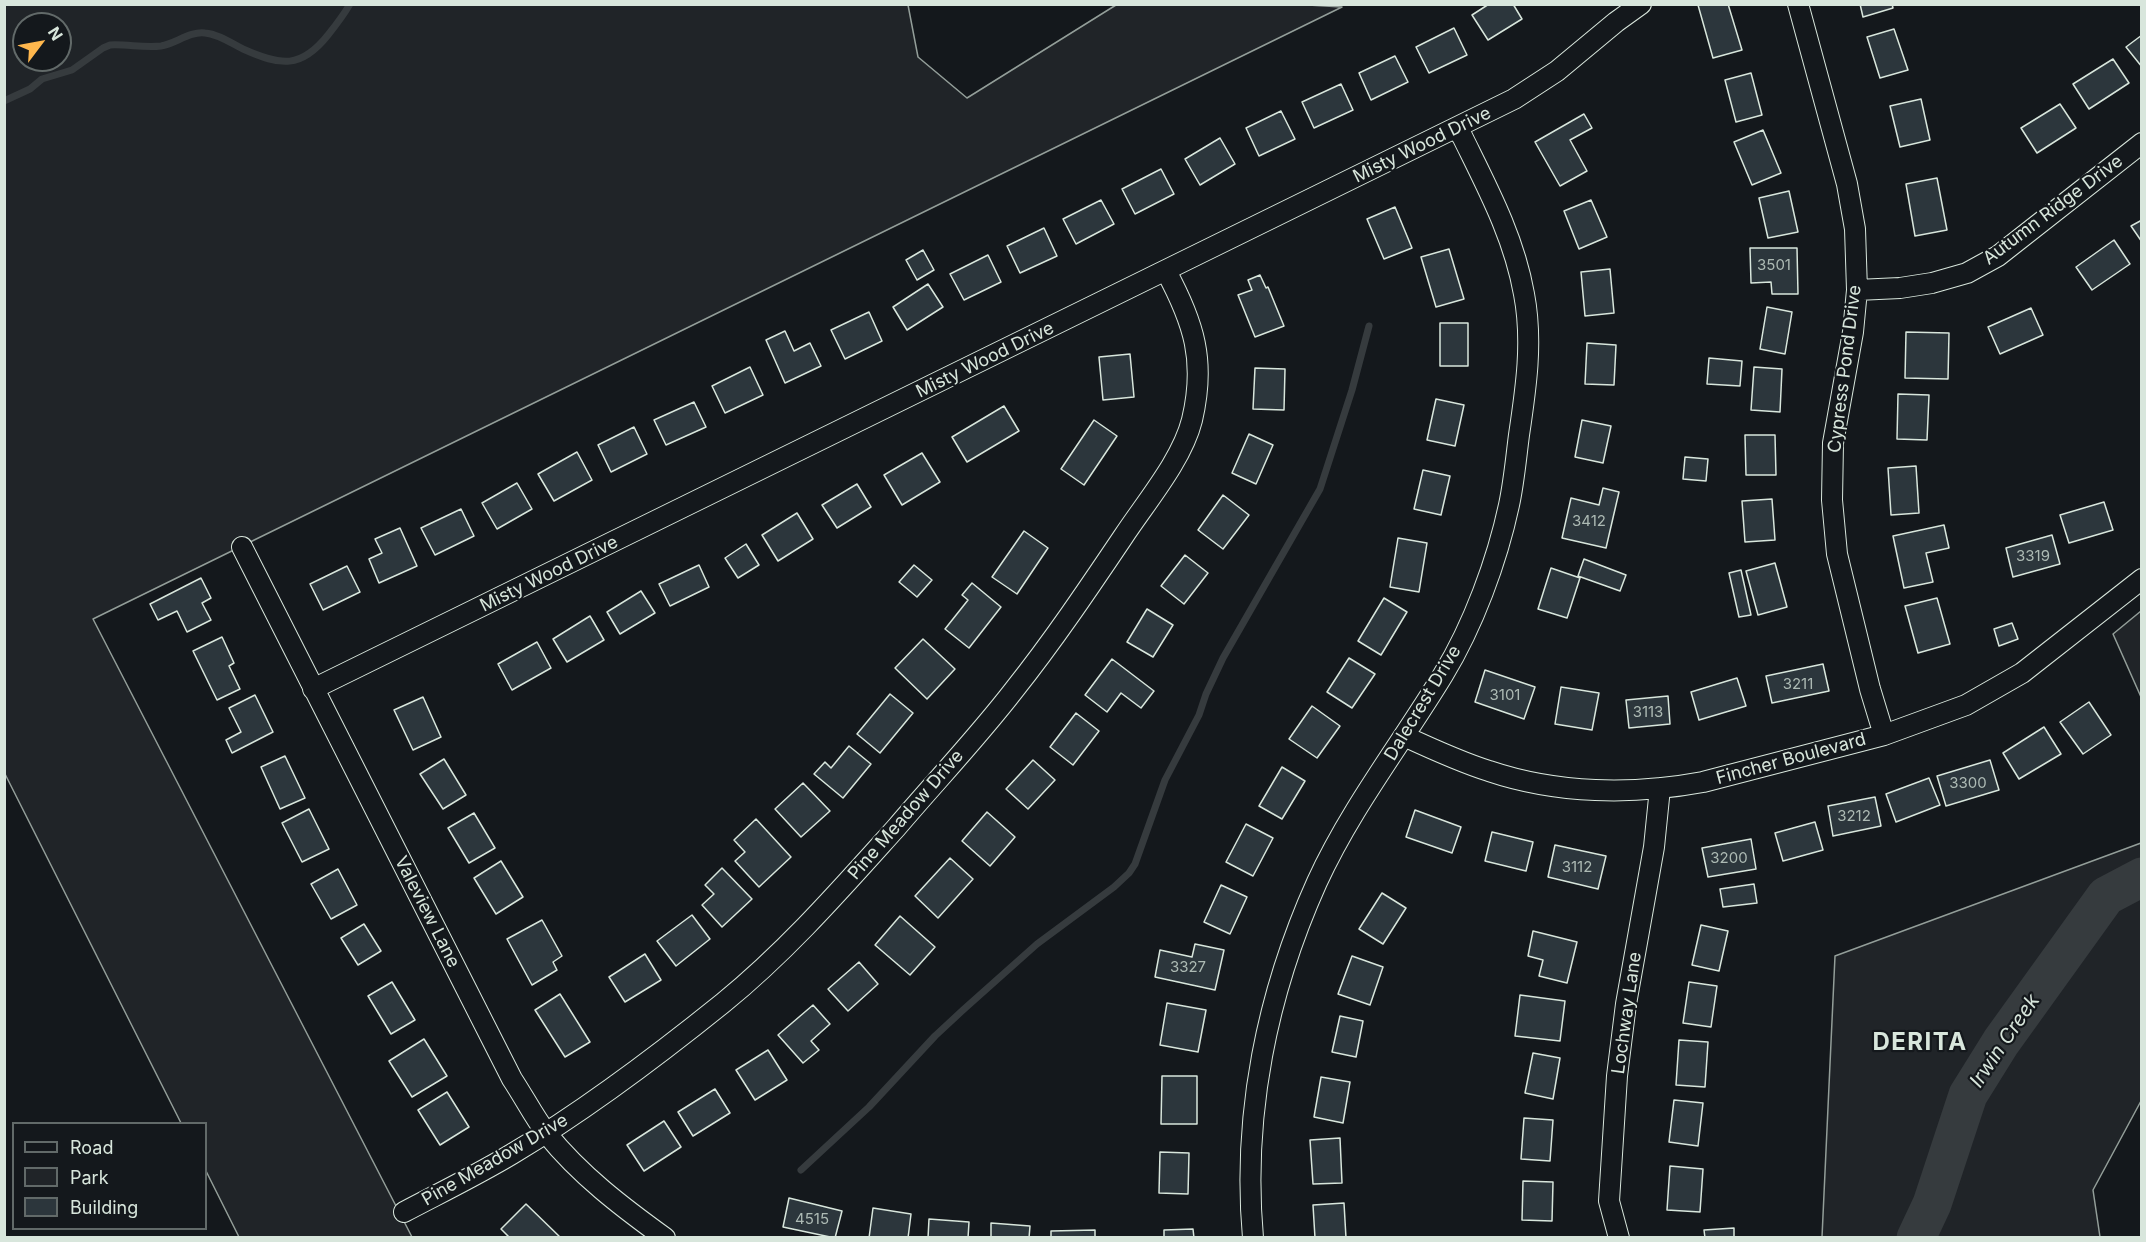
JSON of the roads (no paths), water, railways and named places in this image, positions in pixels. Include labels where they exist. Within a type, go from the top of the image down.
[{"type":"street","name":"Misty Wood Drive","points":[[313,688],[1514,99],[1557,70],[1641,4]]},
{"type":"street","name":"Cypress Pond Drive","points":[[1798,4],[1847,184],[1855,229],[1857,290],[1853,332],[1833,443],[1832,500],[1837,554],[1870,689],[1884,735]]},
{"type":"street","name":"Dalecrest Drive","points":[[1253,1238],[1251,1152],[1256,1090],[1267,1030],[1296,932],[1318,879],[1349,822],[1445,672],[1476,608],[1494,563],[1509,504],[1527,383],[1529,344],[1525,297],[1509,235],[1462,136],[1455,129]]},
{"type":"street","name":"Autumn Ridge Drive","points":[[1857,290],[1900,288],[1932,283],[1967,273],[1998,256],[2142,143]]},
{"type":"street","name":"Pine Meadow Drive","points":[[404,1212],[511,1155],[568,1119],[692,1028],[758,973],[807,925],[974,738],[1058,632],[1170,467],[1186,437],[1198,388],[1197,356],[1192,326],[1182,300],[1166,271]]},
{"type":"street","name":"Valeview Lane","points":[[242,547],[512,1079],[546,1132],[564,1154],[620,1206],[665,1238]]},
{"type":"street","name":"Fincher Boulevard","points":[[1404,736],[1490,772],[1521,780],[1571,788],[1602,790],[1660,788],[1703,782],[1884,735],[1966,705],[2022,673],[2142,579]]},
{"type":"street","name":"Lochway Lane","points":[[1619,1238],[1610,1201],[1617,1076],[1626,1004],[1654,847],[1660,788]]},
{"type":"waterway","points":[[4,101],[30,89],[42,79],[72,70],[110,45],[161,46],[194,34],[205,33],[220,37],[269,59],[279,61],[299,59],[318,46],[350,4]]},
{"type":"waterway","points":[[801,1170],[869,1107],[935,1036],[963,1010],[1037,944],[1114,887],[1129,873],[1135,864],[1165,780],[1199,715],[1223,658],[1320,489],[1352,390],[1369,326]]},
{"type":"waterway","name":"Irwin Creek","points":[[1916,1238],[1932,1204],[1968,1095],[2001,1042],[2106,896],[2142,877]]},
{"type":"district","name":"DERITA","points":[[1920,1043]]}]
